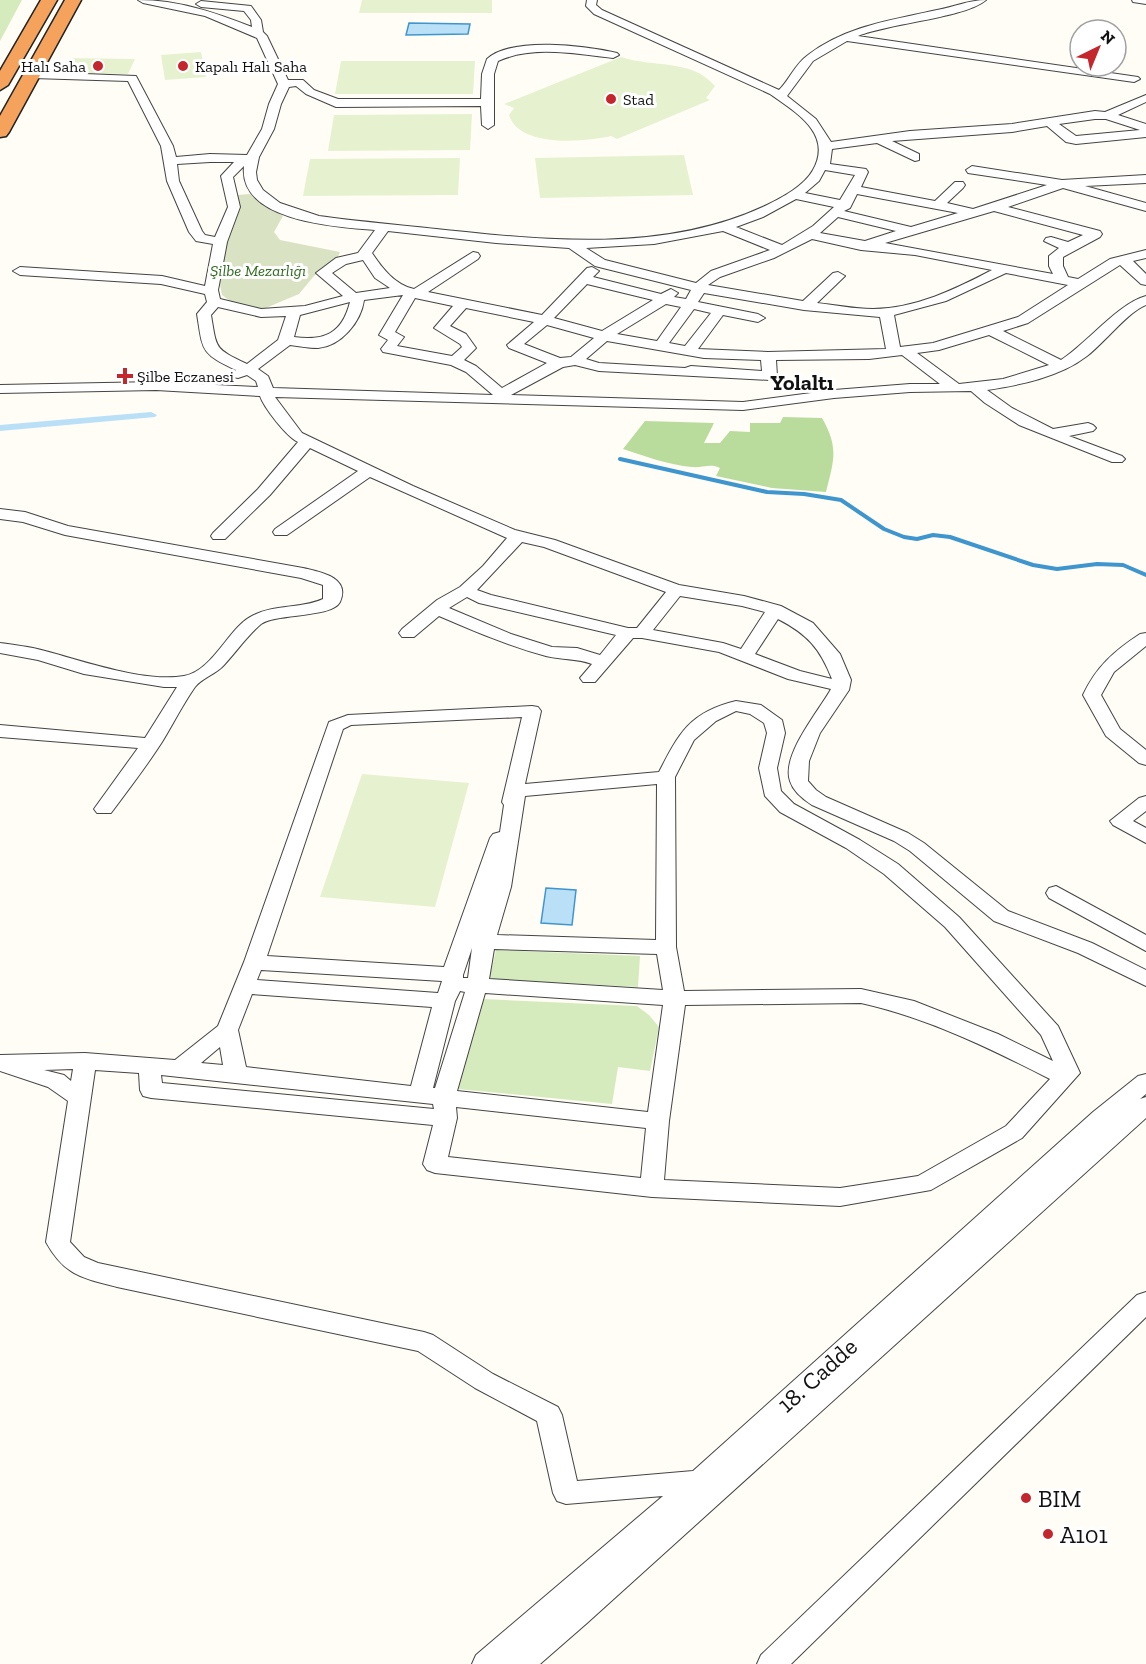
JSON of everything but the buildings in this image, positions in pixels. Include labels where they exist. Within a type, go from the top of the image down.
[{"type":"highway","points":[[0,63],[37,0]]},
{"type":"highway","points":[[0,85],[49,0]]},
{"type":"highway","points":[[0,111],[62,0]]},
{"type":"highway","points":[[0,132],[73,0]]},
{"type":"street","points":[[142,0],[241,6],[250,11],[256,20],[258,33]]},
{"type":"street","points":[[248,159],[251,181],[260,194],[279,208],[298,215],[384,226],[606,244],[659,238],[722,226],[777,206],[794,195],[817,174],[825,158],[826,146],[818,131],[798,108],[780,96],[598,12],[591,6],[592,0]]},
{"type":"street","points":[[953,0],[976,2]]},
{"type":"street","points":[[1138,0],[1146,1]]},
{"type":"street","points":[[157,1],[208,13],[258,33],[262,36],[284,84]]},
{"type":"street","points":[[780,96],[790,88],[805,63],[847,38],[875,26],[955,10],[976,2]]},
{"type":"street","points":[[847,38],[1134,79]]},
{"type":"street","points":[[488,125],[488,74],[493,59],[504,53],[520,50],[571,50],[613,55]]},
{"type":"street","points":[[33,75],[132,78],[166,146],[171,161],[173,181],[196,231],[201,238],[220,242]]},
{"type":"street","points":[[284,84],[299,82],[310,92],[336,103],[487,102]]},
{"type":"street","points":[[284,84],[274,105],[271,122],[248,159],[226,176],[234,207],[220,242],[213,296],[204,314],[210,348],[216,356],[263,379],[269,402],[297,436],[368,471],[519,536],[549,543],[676,590],[744,601],[775,610],[807,627],[818,637],[838,668],[842,680],[841,686],[811,733],[800,761],[799,781],[809,794],[819,801],[901,837],[917,847],[1001,916],[1085,948],[1146,979]]},
{"type":"street","points":[[1107,116],[1146,98]]},
{"type":"street","points":[[826,146],[878,139],[1012,128],[1083,117],[1107,116],[1146,128]]},
{"type":"street","points":[[1049,122],[1070,139],[1076,140],[1146,133]]},
{"type":"street","points":[[878,139],[915,157]]},
{"type":"street","points":[[171,161],[210,158],[248,159]]},
{"type":"street","points":[[661,345],[706,280],[781,249],[809,234],[841,209],[855,190],[862,172],[821,166]]},
{"type":"street","points":[[1052,167],[1062,184]]},
{"type":"street","points":[[972,170],[1062,184],[1146,207]]},
{"type":"street","points":[[861,246],[1040,193],[1062,184],[1146,178]]},
{"type":"street","points":[[938,205],[959,185]]},
{"type":"street","points":[[855,190],[973,212]]},
{"type":"street","points":[[794,195],[908,231]]},
{"type":"street","points":[[992,207],[1095,234],[1056,256],[1056,266],[1062,280]]},
{"type":"street","points":[[1055,222],[1047,236],[1069,247]]},
{"type":"street","points":[[384,226],[365,253],[380,275],[410,293]]},
{"type":"street","points":[[722,226],[781,249]]},
{"type":"street","points":[[809,234],[861,246],[915,251],[1082,284]]},
{"type":"street","points":[[572,243],[590,258],[600,262],[681,283],[750,297],[886,312],[920,305],[969,287],[1004,269]]},
{"type":"street","points":[[20,271],[162,280],[261,313],[306,310],[355,297],[410,293],[545,320],[603,336],[697,352],[768,356],[869,355],[934,347],[1023,320],[1082,284],[1097,272],[1123,259],[1146,254]]},
{"type":"street","points":[[287,340],[326,341],[344,328],[358,304],[355,297],[323,273],[341,261],[366,255]]},
{"type":"street","points":[[473,256],[410,293],[386,335],[397,337],[388,349],[455,361],[471,369],[505,397]]},
{"type":"street","points":[[1123,259],[1146,281]]},
{"type":"street","points":[[559,363],[514,345],[545,320],[600,262]]},
{"type":"street","points":[[807,305],[838,276]]},
{"type":"street","points":[[584,279],[690,305],[758,318]]},
{"type":"street","points":[[575,361],[603,336],[649,310],[681,283]]},
{"type":"street","points":[[740,315],[750,297]]},
{"type":"street","points":[[505,397],[559,363],[575,361],[684,385],[743,406],[845,393],[910,388],[956,389],[1004,383],[1062,366],[1082,354],[1137,303],[1146,300]]},
{"type":"street","points":[[455,361],[469,348],[467,343],[462,337],[441,328],[462,304]]},
{"type":"street","points":[[203,389],[248,370],[287,340],[294,311]]},
{"type":"street","points":[[684,385],[697,352],[719,311]]},
{"type":"street","points":[[886,312],[899,351],[956,389]]},
{"type":"street","points":[[992,331],[1062,366]]},
{"type":"street","points":[[0,389],[156,386],[268,393],[505,397],[684,385],[770,376],[768,356]]},
{"type":"street","points":[[975,387],[991,402],[1049,434],[1117,459]]},
{"type":"street","points":[[1049,434],[1088,428]]},
{"type":"street","points":[[219,537],[264,492],[307,442]]},
{"type":"street","points":[[281,532],[368,471]]},
{"type":"street","points":[[0,514],[25,518],[65,530],[303,573],[325,579],[331,583],[333,593],[331,602],[319,607],[273,614],[256,620],[210,670],[190,681],[164,682],[129,677],[84,669],[41,655],[0,648]]},
{"type":"street","points":[[408,633],[437,609],[466,591],[489,570],[504,550],[519,536]]},
{"type":"street","points":[[589,678],[602,661],[635,633],[676,590]]},
{"type":"street","points":[[466,591],[485,599],[635,633],[723,648],[794,675],[841,686]]},
{"type":"street","points":[[437,609],[514,641],[551,652],[577,653],[602,661]]},
{"type":"street","points":[[746,655],[775,610]]},
{"type":"street","points":[[1146,638],[1114,659],[1100,676],[1092,695],[1113,732],[1146,759]]},
{"type":"street","points":[[104,809],[151,744],[190,681]]},
{"type":"street","points":[[475,941],[477,986],[445,1108],[435,1164],[652,1188],[840,1197],[923,1184],[1014,1132],[1069,1073],[1050,1031],[952,922],[891,869],[853,844],[787,808],[772,792],[768,768],[776,733],[773,720],[755,709],[736,706],[724,709],[710,717],[686,737],[666,777],[666,947],[675,998],[658,1121],[652,1188]]},
{"type":"street","points":[[179,1068],[227,1030],[254,962],[335,726],[348,720],[532,711],[516,791],[501,886],[450,987],[420,1095]]},
{"type":"street","points":[[0,731],[151,744]]},
{"type":"street","points":[[516,791],[666,777]]},
{"type":"street","points":[[1146,802],[1120,821],[1146,837]]},
{"type":"street","points":[[1056,893],[1143,939]]},
{"type":"street","points":[[475,941],[666,947]]},
{"type":"street","points":[[254,962],[450,987]]},
{"type":"street","points":[[244,986],[477,986],[675,998],[861,996],[906,1006],[980,1035],[1065,1077]]},
{"type":"street","points":[[227,1030],[236,1075]]},
{"type":"street","points":[[0,1064],[85,1061],[179,1068],[420,1095],[445,1108]]},
{"type":"street","points":[[85,1061],[58,1242],[72,1263],[82,1269],[117,1277],[424,1342],[484,1381],[549,1415],[566,1493],[699,1482]]},
{"type":"street","points":[[0,1064],[56,1081],[79,1098]]},
{"type":"street","points":[[150,1066],[151,1090],[367,1111],[445,1108],[658,1121]]},
{"type":"street","name":"18. Cadde","points":[[486,1664],[699,1482],[1101,1118],[1146,1082]]},
{"type":"street","points":[[367,1111],[371,1089]]},
{"type":"street","name":"18. Cadde","points":[[519,1664],[805,1408],[954,1279],[1146,1105]]},
{"type":"street","points":[[771,1664],[1146,1302]]},
{"type":"green space","points":[[0,0],[22,0],[0,41]]},
{"type":"green space","points":[[362,0],[492,0],[492,13],[359,13]]},
{"type":"green space","name":"Kapalı Halı Saha","points":[[201,52],[206,77],[165,80],[161,55]]},
{"type":"green space","name":"Stad","points":[[621,57],[695,71],[715,86],[706,98],[710,100],[617,139],[611,136],[585,140],[554,140],[525,133],[515,126],[509,115],[514,108],[504,104]]},
{"type":"green space","name":"Halı Saha","points":[[69,58],[135,59],[128,74],[61,73]]},
{"type":"green space","points":[[341,61],[475,61],[473,94],[335,94]]},
{"type":"green space","points":[[472,114],[470,150],[328,151],[334,115]]},
{"type":"green space","points":[[684,155],[693,195],[540,198],[535,158]]},
{"type":"green space","points":[[460,158],[458,195],[303,196],[310,159]]},
{"type":"green space","name":"Şilbe Mezarlığı","points":[[250,194],[283,216],[274,232],[280,240],[340,252],[337,259],[314,276],[299,294],[261,310],[230,301],[222,295],[219,280],[237,195]]},
{"type":"green space","points":[[783,417],[822,418],[833,446],[826,492],[772,488],[716,476],[720,468],[717,467],[674,464],[623,449],[645,421],[714,423],[704,443],[720,443],[730,431],[750,432],[750,423],[780,423]]},
{"type":"green space","points":[[362,774],[469,783],[435,907],[320,897]]},
{"type":"green space","points":[[496,950],[640,956],[638,987],[489,979]]},
{"type":"green space","points":[[483,999],[637,1006],[659,1027],[650,1071],[618,1067],[612,1104],[458,1089]]},
{"type":"water","points":[[409,23],[470,24],[468,34],[406,35]]},
{"type":"water","points":[[546,888],[576,890],[572,925],[541,923]]},
{"type":"waterway","points":[[0,428],[151,415]]},
{"type":"waterway","points":[[620,459],[767,492],[804,494],[841,500],[884,529],[904,537],[917,539],[933,535],[950,537],[1033,565],[1057,569],[1097,564],[1123,565],[1146,575]]},
{"type":"place","name":"Halı Saha","points":[[98,66]]},
{"type":"place","name":"Kapalı Halı Saha","points":[[183,66]]},
{"type":"place","name":"Stad","points":[[611,99]]},
{"type":"place","name":"Şilbe Eczanesi","points":[[125,376]]},
{"type":"place","name":"BIM","points":[[1026,1498]]},
{"type":"place","name":"A101","points":[[1048,1534]]},
{"type":"district","name":"Yolaltı","points":[[802,382]]}]
